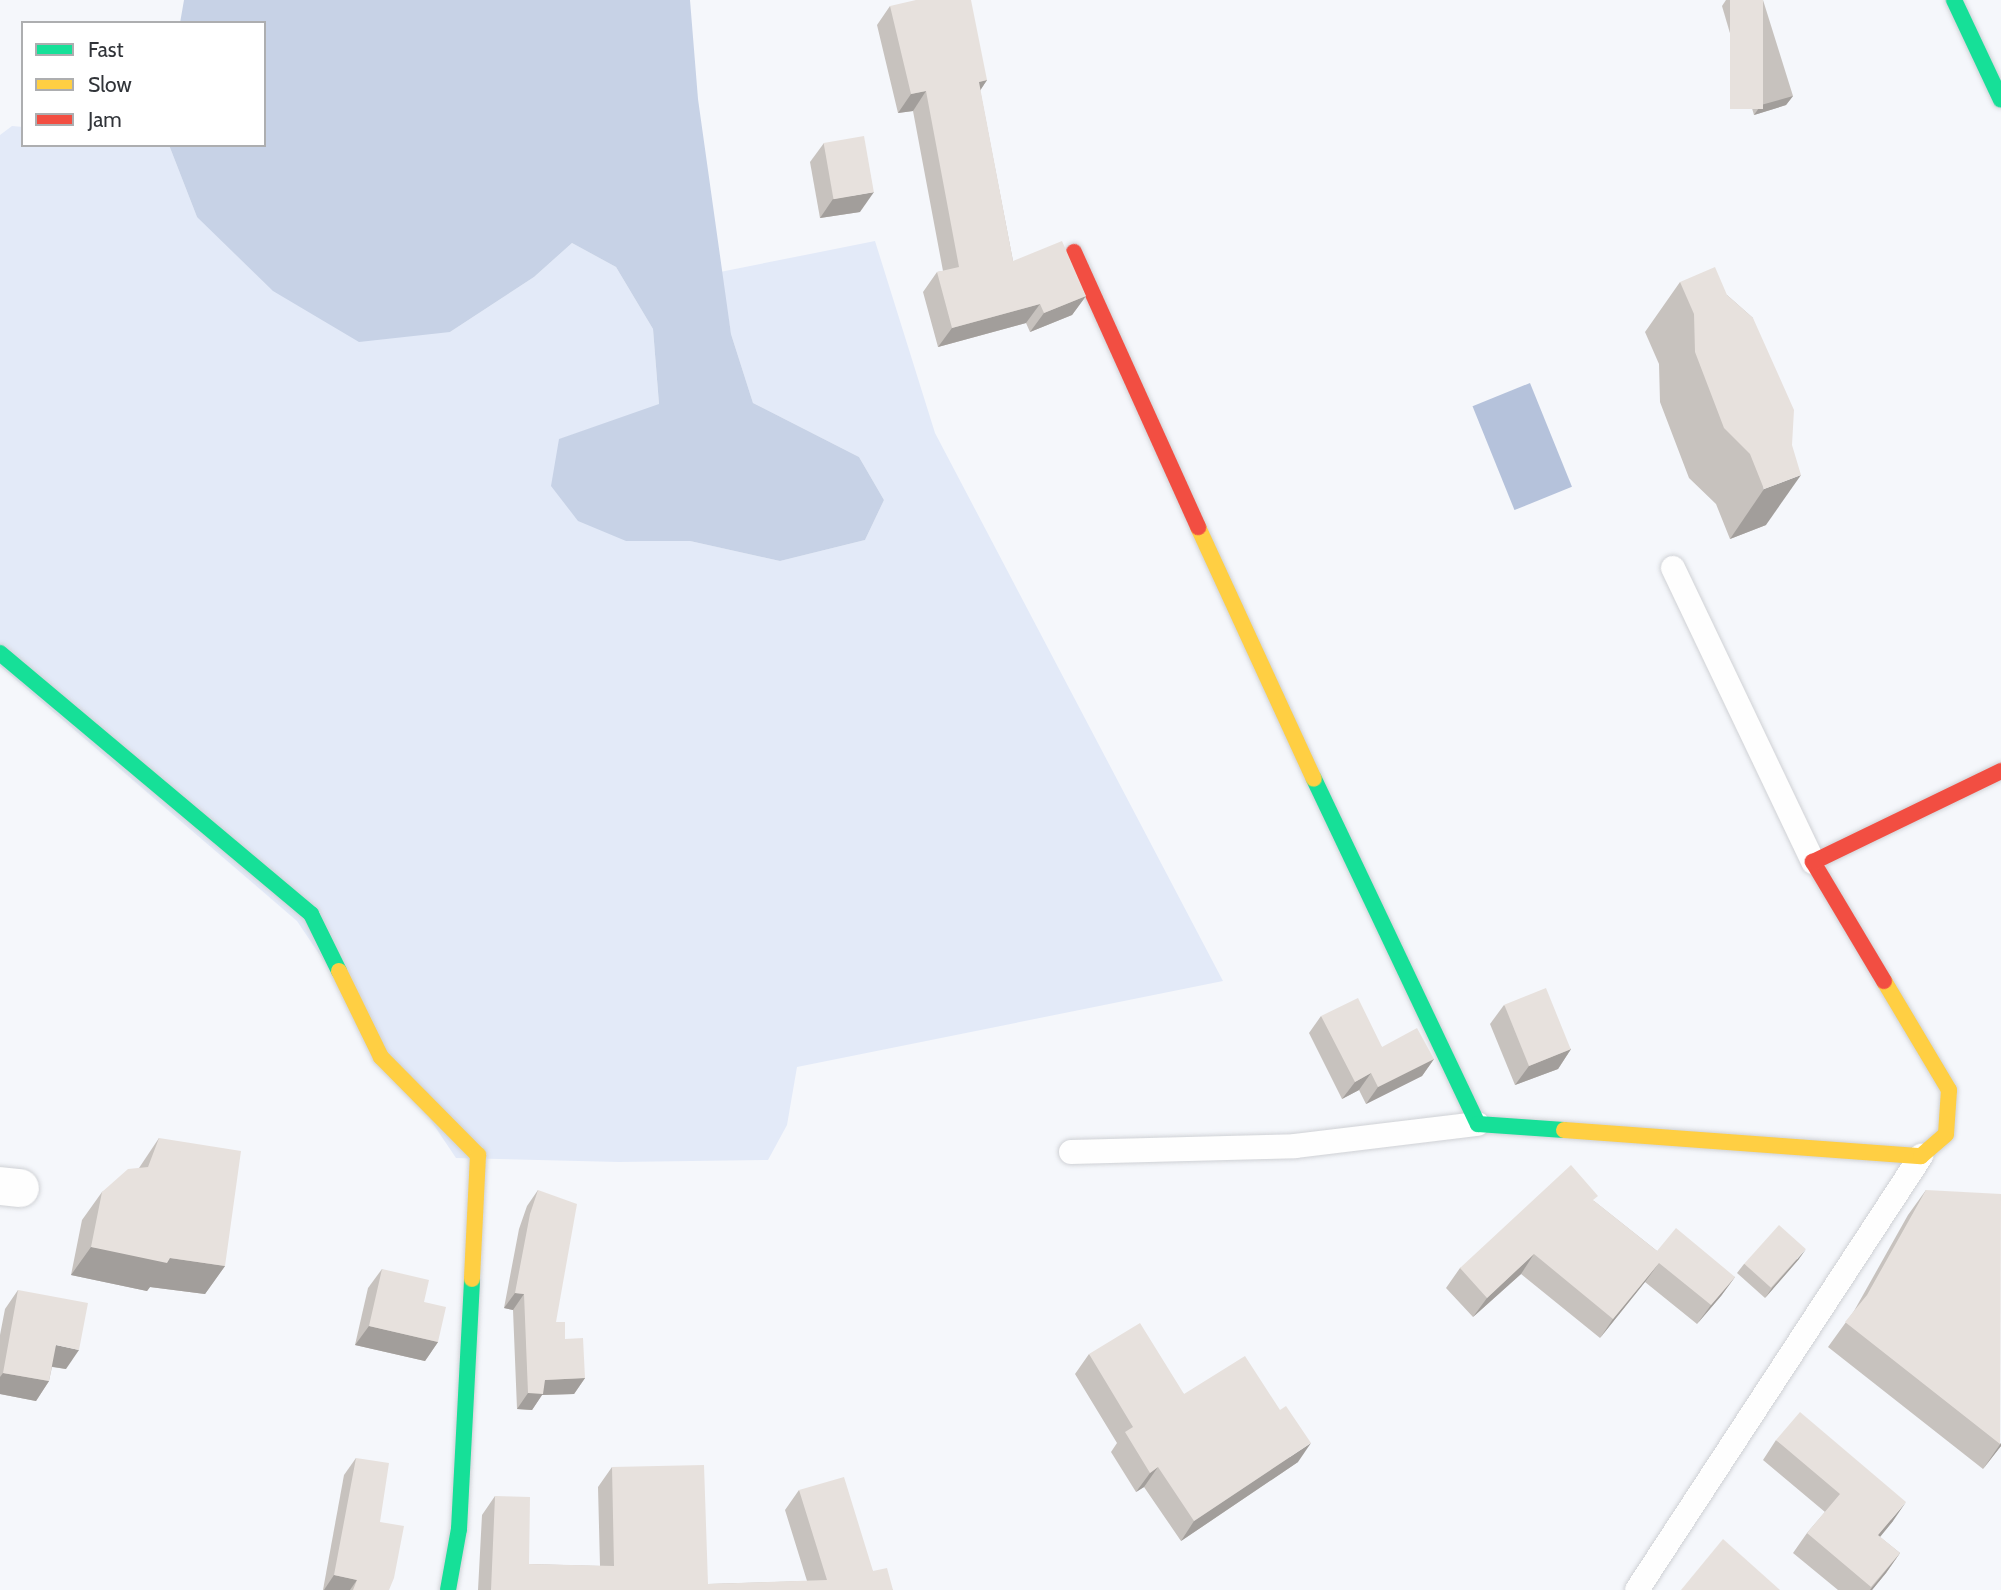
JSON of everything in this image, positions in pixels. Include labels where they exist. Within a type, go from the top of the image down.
[{"type":"street","points":[[1954,0],[2001,100]]},
{"type":"street","points":[[1074,252],[1275,695],[1478,1124],[1921,1156],[1946,1134],[1949,1090],[1813,862],[2001,771]]},
{"type":"street","points":[[0,653],[311,914],[381,1057],[478,1155],[458,1529],[448,1590]]},
{"type":"lane","points":[[1673,568],[1813,862]]},
{"type":"lane","points":[[1071,1152],[1295,1146],[1478,1124]]},
{"type":"lane","points":[[1637,1590],[1921,1156]]},
{"type":"shaded area","points":[[184,0],[690,0],[698,99],[731,334],[753,403],[859,457],[884,500],[865,540],[780,561],[690,541],[626,541],[578,521],[551,486],[559,439],[659,404],[653,329],[616,267],[572,243],[534,277],[450,332],[359,342],[273,291],[197,217],[170,147],[266,147],[266,21],[180,21]]},
{"type":"shaded area","points":[[12,126],[21,127],[21,147],[170,147],[197,217],[450,332],[534,277],[572,243],[616,267],[653,329],[659,405],[560,439],[626,541],[690,541],[780,561],[865,540],[884,500],[859,457],[753,403],[731,334],[720,272],[875,241],[935,433],[1223,981],[797,1067],[787,1125],[768,1160],[619,1162],[456,1158],[297,921],[0,666],[0,135]]},
{"type":"shaded area","points":[[1530,383],[1572,487],[1514,510],[1473,406]]},
{"type":"building","points":[[916,0],[971,0],[987,80],[979,82],[1013,261],[1062,241],[1086,296],[1044,313],[1040,304],[952,328],[937,272],[959,267],[926,91],[911,94],[890,6]]},
{"type":"building","points":[[1730,0],[1763,0],[1763,109],[1730,109]]},
{"type":"building","points":[[864,136],[874,192],[834,199],[824,143]]},
{"type":"building","points":[[1715,267],[1727,295],[1753,318],[1794,410],[1792,445],[1801,475],[1764,489],[1750,454],[1724,428],[1695,352],[1694,314],[1680,282]]},
{"type":"building","points":[[1546,988],[1571,1049],[1529,1066],[1504,1005]]},
{"type":"building","points":[[1358,998],[1382,1047],[1417,1028],[1434,1059],[1378,1087],[1371,1073],[1355,1082],[1321,1016]]},
{"type":"building","points":[[159,1138],[241,1151],[225,1266],[170,1258],[167,1263],[91,1247],[102,1192],[128,1169],[148,1167]]},
{"type":"building","points":[[1571,1165],[1598,1196],[1593,1200],[1657,1251],[1676,1228],[1735,1277],[1711,1305],[1659,1263],[1613,1319],[1534,1254],[1487,1298],[1460,1268]]},
{"type":"building","points":[[538,1190],[577,1204],[556,1322],[565,1322],[565,1339],[583,1338],[585,1378],[545,1380],[543,1394],[528,1393],[524,1294],[515,1293],[530,1214]]},
{"type":"building","points":[[1926,1190],[2001,1194],[2000,1444],[1845,1322],[1867,1295]]},
{"type":"building","points":[[1779,1225],[1806,1249],[1771,1288],[1744,1264]]},
{"type":"building","points":[[382,1269],[429,1280],[424,1302],[446,1307],[438,1342],[369,1326]]},
{"type":"building","points":[[18,1290],[88,1303],[79,1350],[56,1345],[49,1381],[3,1373]]},
{"type":"building","points":[[1140,1323],[1184,1394],[1245,1356],[1280,1410],[1286,1406],[1311,1443],[1194,1521],[1158,1467],[1150,1473],[1125,1432],[1133,1427],[1089,1354]]},
{"type":"building","points":[[1800,1412],[1906,1502],[1878,1535],[1900,1553],[1871,1587],[1807,1533],[1840,1494],[1776,1440]]},
{"type":"building","points":[[356,1458],[389,1463],[380,1522],[404,1526],[394,1578],[389,1590],[353,1590],[357,1580],[334,1575]]},
{"type":"building","points":[[704,1465],[708,1584],[827,1580],[799,1490],[844,1477],[873,1571],[887,1568],[893,1590],[491,1590],[495,1496],[530,1497],[529,1564],[614,1566],[612,1467]]},
{"type":"building","points":[[1723,1539],[1780,1590],[1681,1590]]},
{"type":"traffic: fast","points":[[1954,0],[2001,100]]},
{"type":"traffic: fast","points":[[0,653],[311,914],[339,971]]},
{"type":"traffic: fast","points":[[1314,779],[1478,1124],[1564,1130]]},
{"type":"traffic: fast","points":[[448,1590],[459,1529],[472,1279]]},
{"type":"traffic: slow","points":[[1198,527],[1314,779]]},
{"type":"traffic: slow","points":[[339,971],[381,1057],[478,1155],[472,1279]]},
{"type":"traffic: slow","points":[[1564,1130],[1921,1156],[1946,1134],[1949,1090],[1884,981]]},
{"type":"traffic: jam","points":[[1074,252],[1198,527]]},
{"type":"traffic: jam","points":[[1884,981],[1813,862],[2001,771]]}]
